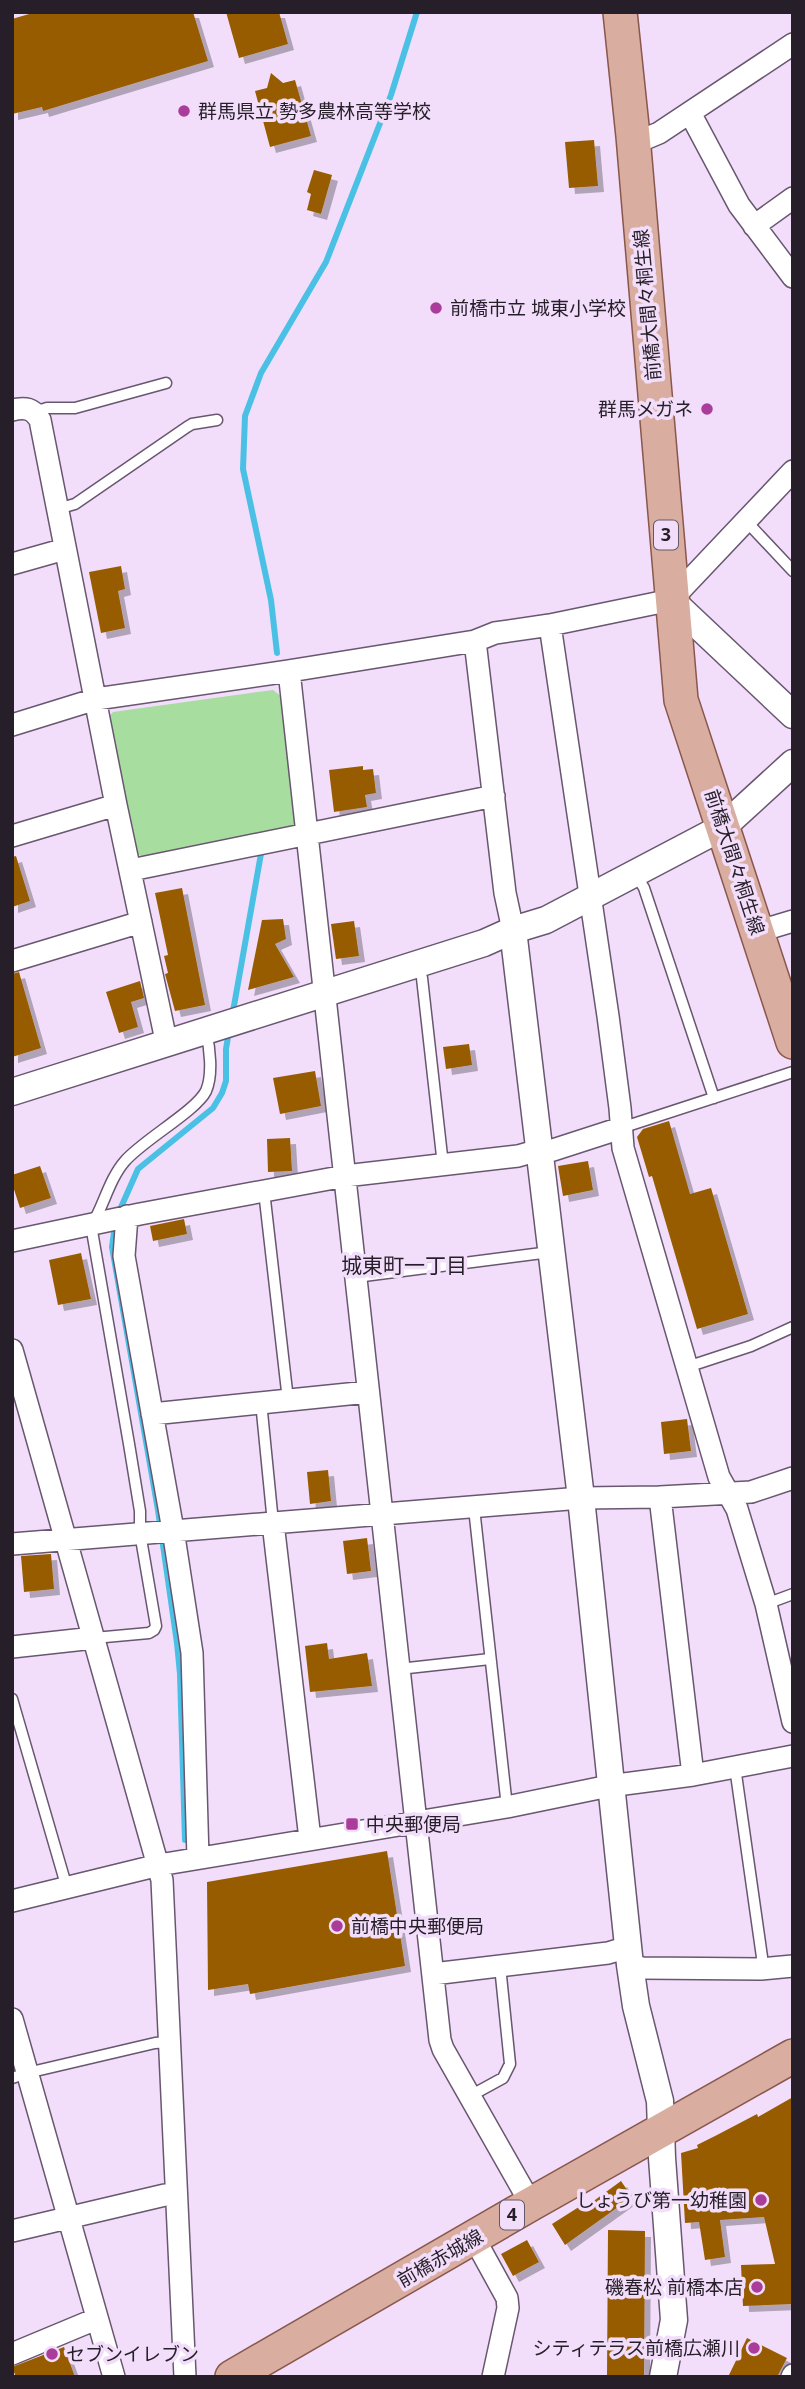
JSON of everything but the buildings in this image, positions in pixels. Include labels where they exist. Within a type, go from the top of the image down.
[{"type":"main road","name":"前橋大間々桐生線","points":[[620,12],[681,700],[793,1042]]},
{"type":"main road","name":"前橋赤城線","points":[[232,2377],[793,2056]]},
{"type":"street","points":[[632,136],[647,138],[659,133],[793,44]]},
{"type":"street","points":[[690,113],[739,205],[793,277]]},
{"type":"street","points":[[754,226],[793,198]]},
{"type":"street","points":[[12,410],[28,408],[35,412],[40,420],[116,805],[167,1045]]},
{"type":"street","points":[[12,725],[96,699],[475,641],[495,633],[550,625],[671,600],[793,471]]},
{"type":"street","points":[[12,564],[65,549]]},
{"type":"street","points":[[671,600],[793,715]]},
{"type":"street","points":[[550,625],[608,1016],[622,1148],[719,1477],[737,1509],[766,1604],[793,1722]]},
{"type":"street","points":[[475,641],[505,893],[513,930],[581,1498],[609,1786],[629,1956],[639,2018],[660,2101],[674,2320],[663,2377]]},
{"type":"street","points":[[289,671],[443,2049],[531,2204]]},
{"type":"street","points":[[12,1092],[484,943],[513,930],[546,920],[723,827],[793,763]]},
{"type":"street","points":[[131,870],[494,796]]},
{"type":"street","points":[[12,836],[116,805]]},
{"type":"street","points":[[757,928],[793,921]]},
{"type":"street","points":[[12,961],[141,922]]},
{"type":"street","points":[[12,1241],[345,1176],[553,1150],[621,1128]]},
{"type":"street","points":[[125,1217],[124,1256],[152,1414],[156,1532],[192,1653],[198,1858]]},
{"type":"street","points":[[12,1350],[162,1880],[185,2377]]},
{"type":"street","points":[[152,1414],[368,1392]]},
{"type":"street","points":[[12,1544],[581,1498],[727,1493],[761,1490],[793,1478]]},
{"type":"street","points":[[660,1497],[693,1775]]},
{"type":"street","points":[[274,1523],[310,1839]]},
{"type":"street","points":[[12,1647],[94,1638]]},
{"type":"street","points":[[12,1901],[159,1865],[793,1756]]},
{"type":"street","points":[[433,1974],[608,1953],[629,1956],[642,1968],[761,1969],[793,1966]]},
{"type":"street","points":[[12,2019],[20,2076],[69,2216],[114,2377]]},
{"type":"street","points":[[12,2231],[165,2195],[176,2196]]},
{"type":"street","points":[[474,2238],[507,2298],[508,2308],[493,2377]]},
{"type":"street","points":[[12,2354],[96,2319]]},
{"type":"lane","points":[[35,412],[47,408],[75,408],[166,383]]},
{"type":"lane","points":[[57,509],[75,504],[192,424],[217,420]]},
{"type":"lane","points":[[746,521],[793,571]]},
{"type":"lane","points":[[635,873],[644,888],[715,1098]]},
{"type":"lane","points":[[418,964],[422,978],[443,1165]]},
{"type":"lane","points":[[94,1638],[154,1630],[156,1532],[140,1511],[92,1240],[122,1164],[196,1102],[206,1090],[210,1056],[221,1027]]},
{"type":"lane","points":[[621,1128],[793,1072]]},
{"type":"lane","points":[[264,1191],[288,1400]]},
{"type":"lane","points":[[356,1277],[550,1252]]},
{"type":"lane","points":[[687,1367],[751,1346],[793,1327]]},
{"type":"lane","points":[[261,1402],[274,1523]]},
{"type":"lane","points":[[474,1508],[508,1807]]},
{"type":"lane","points":[[766,1604],[793,1594]]},
{"type":"lane","points":[[399,1669],[490,1659]]},
{"type":"lane","points":[[12,1699],[67,1888]]},
{"type":"lane","points":[[735,1768],[762,1957],[761,1969]]},
{"type":"lane","points":[[470,2096],[503,2078],[510,2064],[500,1966]]},
{"type":"lane","points":[[20,2076],[155,2043],[169,2042]]},
{"type":"green space","points":[[273,690],[282,697],[297,822],[291,827],[144,858],[135,852],[106,720],[113,712]]},
{"type":"waterway","points":[[277,653],[271,600],[243,469],[245,416],[261,373],[326,262],[391,95],[417,12]]},
{"type":"waterway","points":[[232,1017],[262,848]]},
{"type":"waterway","points":[[118,1214],[138,1169],[213,1108],[226,1081],[229,1031]]},
{"type":"waterway","points":[[115,1225],[112,1247],[158,1510],[177,1643],[185,1840]]},
{"type":"place","name":"群馬県立 勢多農林高等学校","points":[[184,111]]},
{"type":"place","name":"前橋市立 城東小学校","points":[[436,308]]},
{"type":"place","name":"群馬メガネ","points":[[707,409]]},
{"type":"place","name":"中央郵便局","points":[[352,1824]]},
{"type":"place","name":"前橋中央郵便局","points":[[337,1926]]},
{"type":"place","name":"しょうび第一幼稚園","points":[[761,2200]]},
{"type":"place","name":"磯春松 前橋本店","points":[[757,2287]]},
{"type":"place","name":"シティテラス前橋広瀬川","points":[[754,2348]]},
{"type":"place","name":"セブンイレブン","points":[[52,2354]]},
{"type":"district","name":"城東町一丁目","points":[[404,1266]]}]
